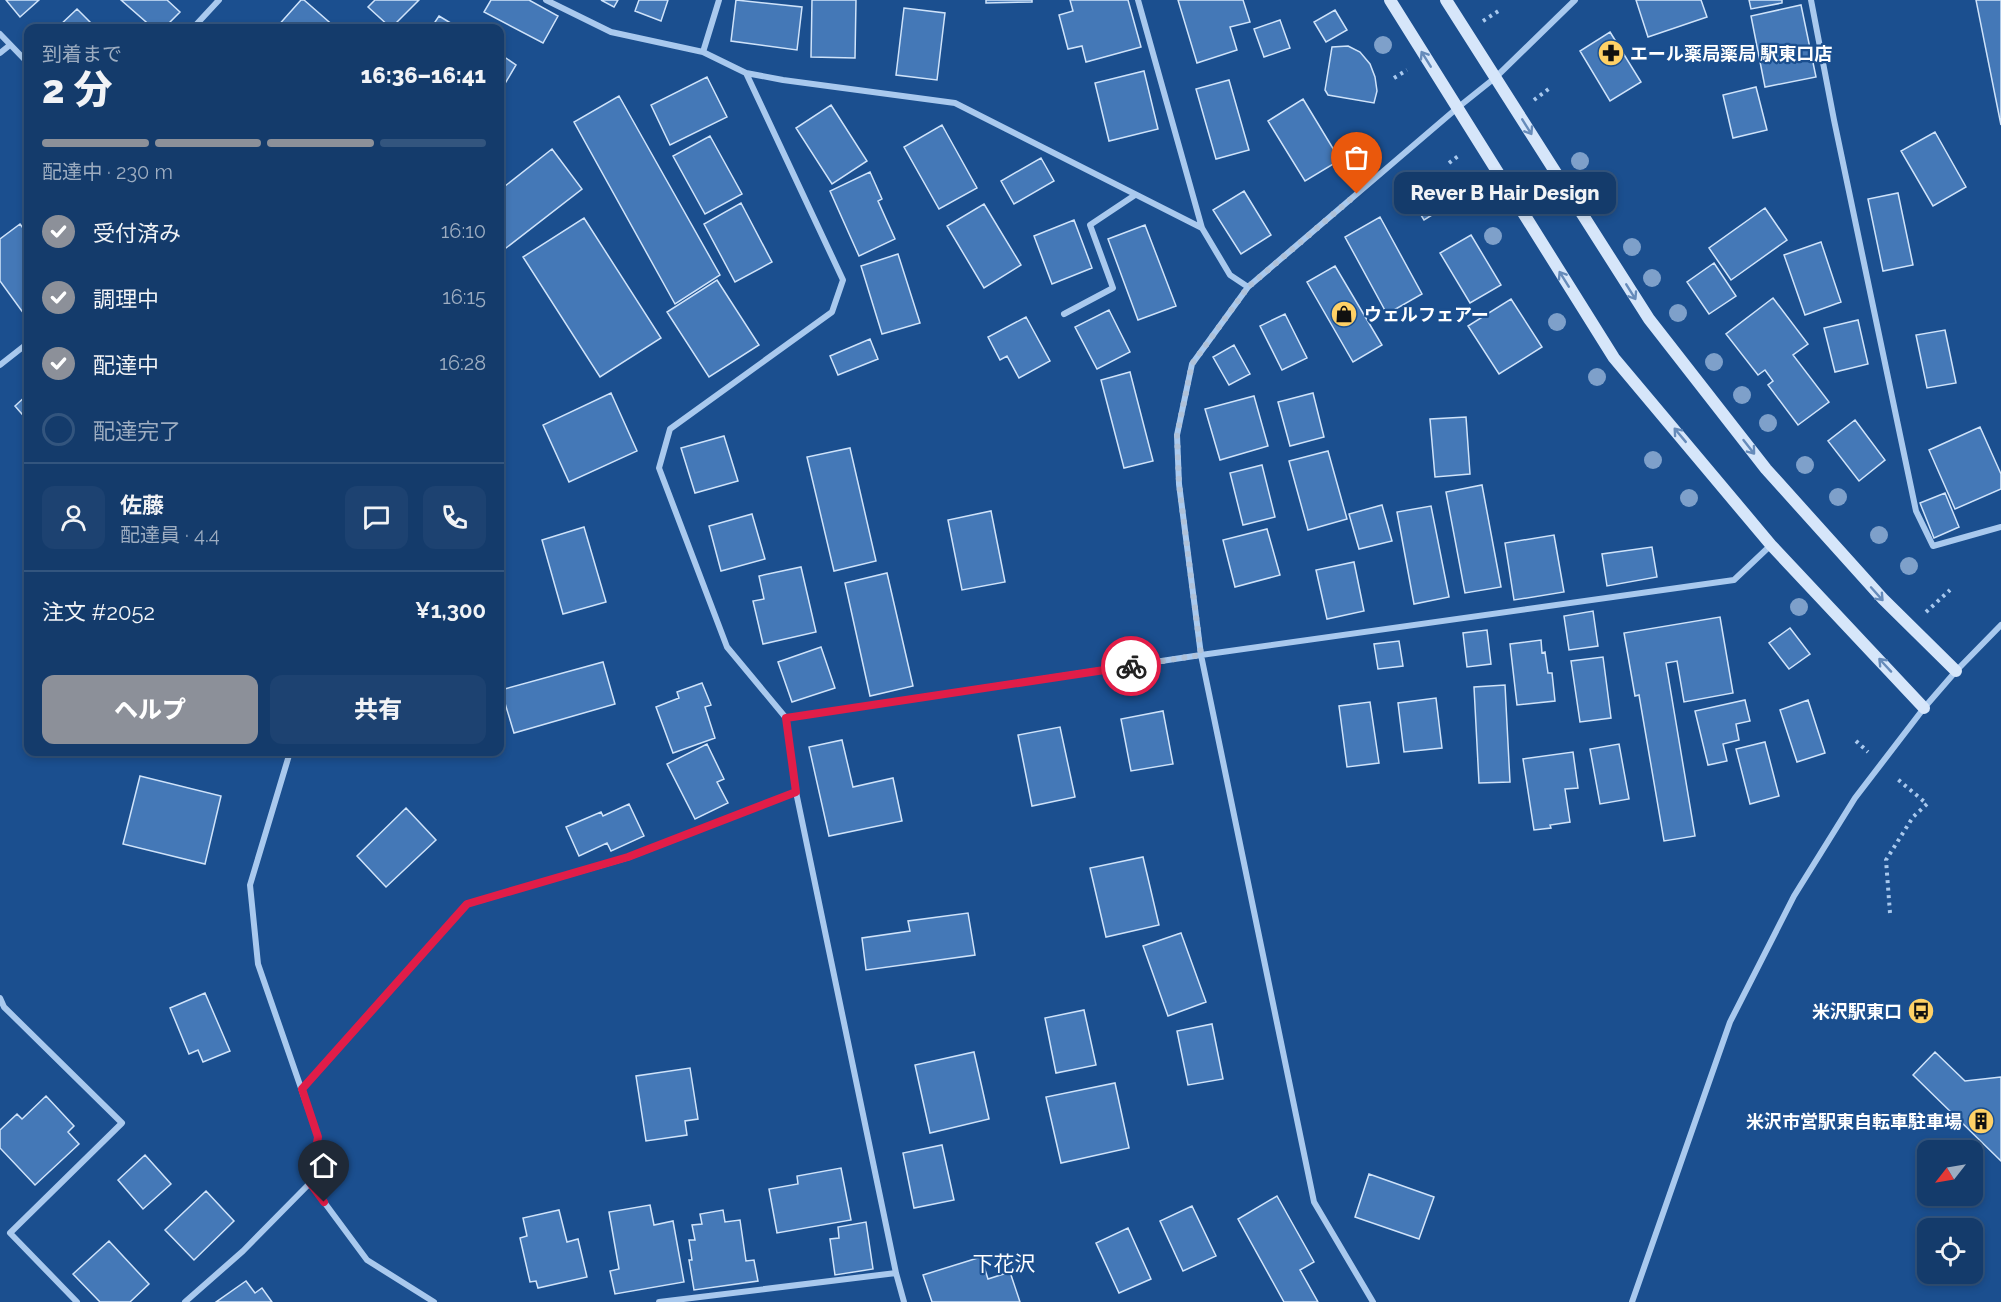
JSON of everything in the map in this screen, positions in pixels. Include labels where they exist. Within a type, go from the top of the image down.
[{"type":"street","points":[[197,24],[219,0]]},
{"type":"street","points":[[546,0],[610,32],[703,52],[746,73],[955,103],[1202,228]]},
{"type":"street","points":[[703,52],[719,0]]},
{"type":"street","points":[[1138,0],[1202,228],[1230,275],[1248,287]]},
{"type":"street","points":[[1389,0],[1614,358],[1772,544],[1924,708]]},
{"type":"street","points":[[1446,0],[1648,319],[1766,469],[1882,599],[1956,671]]},
{"type":"street","points":[[1373,1302],[1314,1202],[1201,655],[1179,484],[1177,435],[1192,364],[1248,287],[1496,77],[1575,0]]},
{"type":"street","points":[[1811,0],[1916,511],[1933,546],[2001,527]]},
{"type":"street","points":[[0,33],[24,59]]},
{"type":"street","points":[[0,54],[10,45]]},
{"type":"street","points":[[746,73],[843,280],[832,312],[670,429],[659,468],[727,647],[786,718],[796,792],[896,1273],[904,1302]]},
{"type":"street","points":[[1064,314],[1113,288],[1090,225],[1135,195]]},
{"type":"street","points":[[0,366],[24,346]]},
{"type":"street","points":[[786,718],[1201,655],[1734,580],[1772,544]]},
{"type":"street","points":[[1632,1302],[1730,1022],[1794,896],[1855,798],[1924,708],[2001,625]]},
{"type":"street","points":[[185,1302],[243,1251],[310,1183],[318,1137],[258,964],[250,885],[289,756]]},
{"type":"street","points":[[302,1089],[467,904],[628,857],[796,792]]},
{"type":"street","points":[[0,998],[4,1006],[122,1123],[10,1233],[77,1302]]},
{"type":"street","points":[[310,1183],[367,1260],[434,1302]]},
{"type":"street","points":[[659,1302],[896,1273]]},
{"type":"path","points":[[1856,741],[1927,804],[1913,817],[1886,861],[1890,913]]},
{"type":"building","points":[[6,0],[39,0],[20,17]]},
{"type":"building","points":[[121,0],[167,0],[180,12],[168,24],[148,24]]},
{"type":"building","points":[[301,0],[304,0],[331,24],[280,24]]},
{"type":"building","points":[[375,0],[419,0],[395,24],[387,24],[368,7]]},
{"type":"building","points":[[491,0],[529,0],[558,16],[543,43],[484,12]]},
{"type":"building","points":[[601,0],[618,0],[614,7]]},
{"type":"building","points":[[639,0],[668,0],[661,21],[635,11]]},
{"type":"building","points":[[736,0],[802,7],[797,50],[731,41]]},
{"type":"building","points":[[812,0],[856,0],[855,58],[811,57]]},
{"type":"building","points":[[986,0],[1032,0],[1032,2],[986,3]]},
{"type":"building","points":[[1070,0],[1128,0],[1141,47],[1086,62],[1082,46],[1068,49],[1059,15],[1073,11]]},
{"type":"building","points":[[1178,0],[1243,0],[1250,22],[1230,27],[1237,50],[1197,63]]},
{"type":"building","points":[[1636,0],[1701,0],[1707,17],[1648,37]]},
{"type":"building","points":[[1749,0],[1782,0],[1782,3],[1751,9]]},
{"type":"building","points":[[1976,0],[2001,0],[2001,125]]},
{"type":"building","points":[[1801,5],[1816,77],[1765,87],[1751,16]]},
{"type":"building","points":[[904,8],[945,13],[937,80],[896,75]]},
{"type":"building","points":[[77,9],[92,24],[61,24]]},
{"type":"building","points":[[1335,10],[1347,30],[1326,42],[1314,22]]},
{"type":"building","points":[[439,16],[452,24],[434,24]]},
{"type":"building","points":[[1280,20],[1290,48],[1264,57],[1254,29]]},
{"type":"building","points":[[1610,32],[1641,82],[1610,101],[1580,51]]},
{"type":"building","points":[[1348,46],[1360,52],[1370,64],[1377,91],[1374,103],[1328,95],[1325,90],[1332,47]]},
{"type":"building","points":[[504,57],[516,65],[504,85]]},
{"type":"building","points":[[1144,71],[1158,129],[1109,141],[1095,83]]},
{"type":"building","points":[[707,77],[727,117],[670,145],[651,105]]},
{"type":"building","points":[[1229,80],[1249,150],[1216,159],[1196,89]]},
{"type":"building","points":[[1756,87],[1767,130],[1733,138],[1723,95]]},
{"type":"building","points":[[619,96],[720,275],[675,304],[574,122]]},
{"type":"building","points":[[1303,99],[1340,160],[1305,181],[1268,121]]},
{"type":"building","points":[[831,105],[867,161],[832,184],[796,128]]},
{"type":"building","points":[[942,125],[977,188],[939,209],[904,147]]},
{"type":"building","points":[[1935,132],[1966,187],[1933,206],[1901,151]]},
{"type":"building","points":[[710,136],[742,194],[705,214],[673,156]]},
{"type":"building","points":[[552,149],[582,189],[506,248],[504,245],[504,187]]},
{"type":"building","points":[[1041,158],[1054,181],[1014,204],[1001,181]]},
{"type":"building","points":[[870,172],[882,199],[878,201],[895,239],[859,256],[830,191]]},
{"type":"building","points":[[1435,178],[1450,204],[1424,220],[1408,194]]},
{"type":"building","points":[[1244,191],[1271,235],[1241,254],[1213,210]]},
{"type":"building","points":[[1898,193],[1913,265],[1883,271],[1868,199]]},
{"type":"building","points":[[741,203],[772,262],[735,282],[704,224]]},
{"type":"building","points":[[984,204],[1021,265],[984,288],[947,226]]},
{"type":"building","points":[[1765,208],[1787,240],[1731,280],[1709,248]]},
{"type":"building","points":[[1380,217],[1422,294],[1387,314],[1345,237]]},
{"type":"building","points":[[584,218],[661,338],[600,377],[523,257]]},
{"type":"building","points":[[1074,220],[1092,268],[1052,284],[1034,236]]},
{"type":"building","points":[[20,224],[24,230],[24,314],[0,281],[0,239]]},
{"type":"building","points":[[1145,225],[1176,306],[1138,320],[1108,239]]},
{"type":"building","points":[[1471,235],[1501,285],[1470,303],[1440,253]]},
{"type":"building","points":[[1821,242],[1841,302],[1805,315],[1784,255]]},
{"type":"building","points":[[898,254],[920,323],[882,334],[861,266]]},
{"type":"building","points":[[1714,263],[1736,296],[1709,314],[1687,282]]},
{"type":"building","name":"ウェルフェアー","points":[[1335,266],[1382,345],[1353,362],[1307,282]]},
{"type":"building","points":[[717,280],[759,345],[709,377],[667,312]]},
{"type":"building","points":[[1773,298],[1808,344],[1793,355],[1829,402],[1798,425],[1768,385],[1773,381],[1765,370],[1758,375],[1726,334]]},
{"type":"building","points":[[1511,299],[1542,347],[1499,374],[1468,326]]},
{"type":"building","points":[[1109,310],[1130,352],[1097,369],[1075,327]]},
{"type":"building","points":[[1285,314],[1307,358],[1282,370],[1260,326]]},
{"type":"building","points":[[1026,317],[1050,361],[1019,378],[1007,356],[1000,360],[988,337]]},
{"type":"building","points":[[1858,320],[1868,364],[1835,372],[1824,328]]},
{"type":"building","points":[[1945,330],[1956,383],[1927,388],[1916,335]]},
{"type":"building","points":[[870,339],[878,359],[838,375],[830,356]]},
{"type":"building","points":[[1234,345],[1250,374],[1229,385],[1213,357]]},
{"type":"building","points":[[1130,372],[1153,461],[1124,468],[1101,380]]},
{"type":"building","points":[[611,393],[637,451],[569,482],[543,425]]},
{"type":"building","points":[[1313,393],[1324,437],[1290,446],[1278,402]]},
{"type":"building","points":[[1254,396],[1268,446],[1220,460],[1205,409]]},
{"type":"building","points":[[24,398],[24,416],[15,406]]},
{"type":"building","points":[[1466,417],[1470,474],[1435,477],[1430,419]]},
{"type":"building","points":[[1855,420],[1885,460],[1859,481],[1828,441]]},
{"type":"building","points":[[1980,427],[2001,474],[2001,489],[1955,509],[1929,450]]},
{"type":"building","points":[[724,436],[738,481],[695,493],[681,448]]},
{"type":"building","points":[[850,448],[876,561],[834,571],[807,457]]},
{"type":"building","points":[[1328,451],[1347,519],[1308,530],[1289,461]]},
{"type":"building","points":[[1262,465],[1275,517],[1243,525],[1230,473]]},
{"type":"building","points":[[1482,485],[1501,587],[1465,593],[1446,492]]},
{"type":"building","points":[[1945,493],[1959,527],[1934,538],[1920,503]]},
{"type":"building","points":[[1382,505],[1392,541],[1359,549],[1349,514]]},
{"type":"building","points":[[1431,506],[1449,597],[1414,604],[1397,512]]},
{"type":"building","points":[[991,511],[1005,582],[962,590],[948,520]]},
{"type":"building","points":[[752,514],[765,559],[721,571],[709,526]]},
{"type":"building","points":[[584,527],[606,602],[563,614],[542,540]]},
{"type":"building","points":[[1267,529],[1280,575],[1235,587],[1223,540]]},
{"type":"building","points":[[1554,535],[1564,592],[1514,600],[1505,543]]},
{"type":"building","points":[[1652,547],[1657,577],[1607,586],[1602,554]]},
{"type":"building","points":[[1354,562],[1364,611],[1327,619],[1316,570]]},
{"type":"building","points":[[801,567],[816,632],[763,644],[753,601],[764,599],[759,576]]},
{"type":"building","points":[[887,573],[913,686],[870,696],[845,583]]},
{"type":"building","points":[[1593,611],[1598,646],[1569,650],[1564,616]]},
{"type":"building","points":[[1720,617],[1733,693],[1684,702],[1677,661],[1666,663],[1695,836],[1664,841],[1639,695],[1635,696],[1624,633]]},
{"type":"building","points":[[1790,628],[1810,654],[1789,669],[1769,643]]},
{"type":"building","points":[[1487,630],[1491,664],[1467,667],[1463,633]]},
{"type":"building","points":[[1541,640],[1548,673],[1552,673],[1555,701],[1517,705],[1510,644]]},
{"type":"building","points":[[1399,641],[1403,666],[1378,669],[1374,644]]},
{"type":"building","points":[[821,647],[835,688],[792,702],[778,662]]},
{"type":"building","points":[[1603,657],[1611,718],[1580,722],[1571,661]]},
{"type":"building","points":[[603,662],[615,704],[514,733],[504,700],[504,689]]},
{"type":"building","points":[[702,683],[711,705],[705,707],[715,738],[673,753],[656,707],[679,698],[677,692]]},
{"type":"building","points":[[1505,685],[1510,782],[1479,783],[1474,687]]},
{"type":"building","points":[[1436,698],[1442,748],[1404,752],[1398,703]]},
{"type":"building","points":[[1745,700],[1750,721],[1736,724],[1739,740],[1723,744],[1727,761],[1708,765],[1695,711]]},
{"type":"building","points":[[1808,700],[1825,753],[1797,762],[1780,710]]},
{"type":"building","points":[[1370,702],[1379,763],[1347,767],[1339,706]]},
{"type":"building","points":[[1163,711],[1173,764],[1131,771],[1121,719]]},
{"type":"building","points":[[1060,727],[1075,797],[1032,806],[1018,735]]},
{"type":"building","points":[[842,740],[853,787],[893,778],[902,821],[829,836],[809,747]]},
{"type":"building","points":[[1765,742],[1779,796],[1750,804],[1736,749]]},
{"type":"building","points":[[707,744],[724,779],[717,782],[728,803],[695,819],[667,764]]},
{"type":"building","points":[[1619,744],[1629,799],[1600,804],[1590,749]]},
{"type":"building","points":[[1573,752],[1578,788],[1565,789],[1570,822],[1534,830],[1523,759]]},
{"type":"building","points":[[140,776],[221,796],[205,864],[123,844]]},
{"type":"building","points":[[629,804],[644,836],[611,851],[607,843],[579,856],[566,827],[601,812],[603,816]]},
{"type":"building","points":[[406,808],[436,840],[386,887],[357,856]]},
{"type":"building","points":[[1143,857],[1159,925],[1106,937],[1090,868]]},
{"type":"building","points":[[968,913],[975,955],[866,970],[862,938],[910,931],[908,921]]},
{"type":"building","points":[[1181,933],[1206,1002],[1168,1016],[1143,946]]},
{"type":"building","points":[[205,993],[230,1051],[203,1062],[198,1050],[189,1054],[170,1008]]},
{"type":"building","points":[[1084,1010],[1096,1065],[1056,1073],[1045,1018]]},
{"type":"building","points":[[1212,1024],[1223,1079],[1188,1085],[1177,1031]]},
{"type":"building","points":[[974,1052],[989,1119],[930,1133],[915,1065]]},
{"type":"building","name":"米沢市営駅東自転車駐車場","points":[[1935,1052],[1965,1081],[2001,1077],[2001,1161],[1983,1143],[1983,1140],[1980,1140],[1913,1075]]},
{"type":"building","points":[[690,1068],[698,1119],[685,1121],[687,1135],[646,1141],[636,1076]]},
{"type":"building","points":[[1115,1083],[1129,1148],[1061,1163],[1046,1097]]},
{"type":"building","points":[[46,1096],[74,1126],[68,1132],[79,1144],[35,1185],[0,1148],[0,1130],[17,1114],[22,1119]]},
{"type":"building","points":[[942,1145],[954,1200],[914,1208],[903,1153]]},
{"type":"building","points":[[145,1155],[171,1184],[143,1209],[118,1180]]},
{"type":"building","points":[[841,1168],[851,1220],[777,1233],[769,1189],[798,1184],[797,1176]]},
{"type":"building","points":[[1369,1174],[1434,1197],[1419,1239],[1355,1217]]},
{"type":"building","points":[[206,1191],[234,1221],[194,1260],[165,1230]]},
{"type":"building","points":[[1277,1196],[1314,1262],[1300,1270],[1318,1302],[1284,1302],[1238,1219]]},
{"type":"building","points":[[650,1205],[654,1225],[673,1221],[684,1282],[615,1294],[610,1271],[619,1269],[609,1212]]},
{"type":"building","points":[[1192,1206],[1216,1256],[1183,1271],[1160,1221]]},
{"type":"building","points":[[559,1210],[567,1242],[578,1239],[587,1277],[538,1288],[536,1281],[530,1282],[520,1238],[527,1236],[523,1218]]},
{"type":"building","points":[[723,1210],[725,1222],[740,1220],[746,1261],[754,1260],[758,1281],[694,1290],[689,1260],[692,1260],[689,1240],[695,1240],[692,1225],[702,1224],[700,1214]]},
{"type":"building","points":[[866,1222],[873,1269],[835,1275],[830,1239],[839,1238],[838,1227]]},
{"type":"building","points":[[1128,1228],[1151,1279],[1119,1293],[1096,1243]]},
{"type":"building","points":[[109,1241],[149,1284],[130,1302],[100,1302],[73,1274]]},
{"type":"building","points":[[981,1257],[988,1279],[1010,1272],[1020,1302],[932,1302],[923,1275]]},
{"type":"building","points":[[246,1281],[255,1293],[262,1288],[272,1302],[216,1302]]},
{"type":"way so far","points":[[1131,666],[1201,655],[1179,484],[1177,435],[1192,364],[1248,287],[1357,194]]},
{"type":"place","name":"エール薬局薬局 駅東口店","points":[[1611,53]]},
{"type":"place","name":"Rever B Hair Design","points":[[1357,194]]},
{"type":"place","name":"ウェルフェアー","points":[[1344,314]]},
{"type":"place","name":"米沢駅東口","points":[[1921,1011]]},
{"type":"place","name":"米沢市営駅東自転車駐車場","points":[[1981,1121]]},
{"type":"district","name":"下花沢","points":[[1004,1263]]},
{"type":"route","points":[[324,1202],[310,1183],[318,1137],[302,1089],[467,904],[628,857],[796,792],[786,718],[1131,666]]}]
